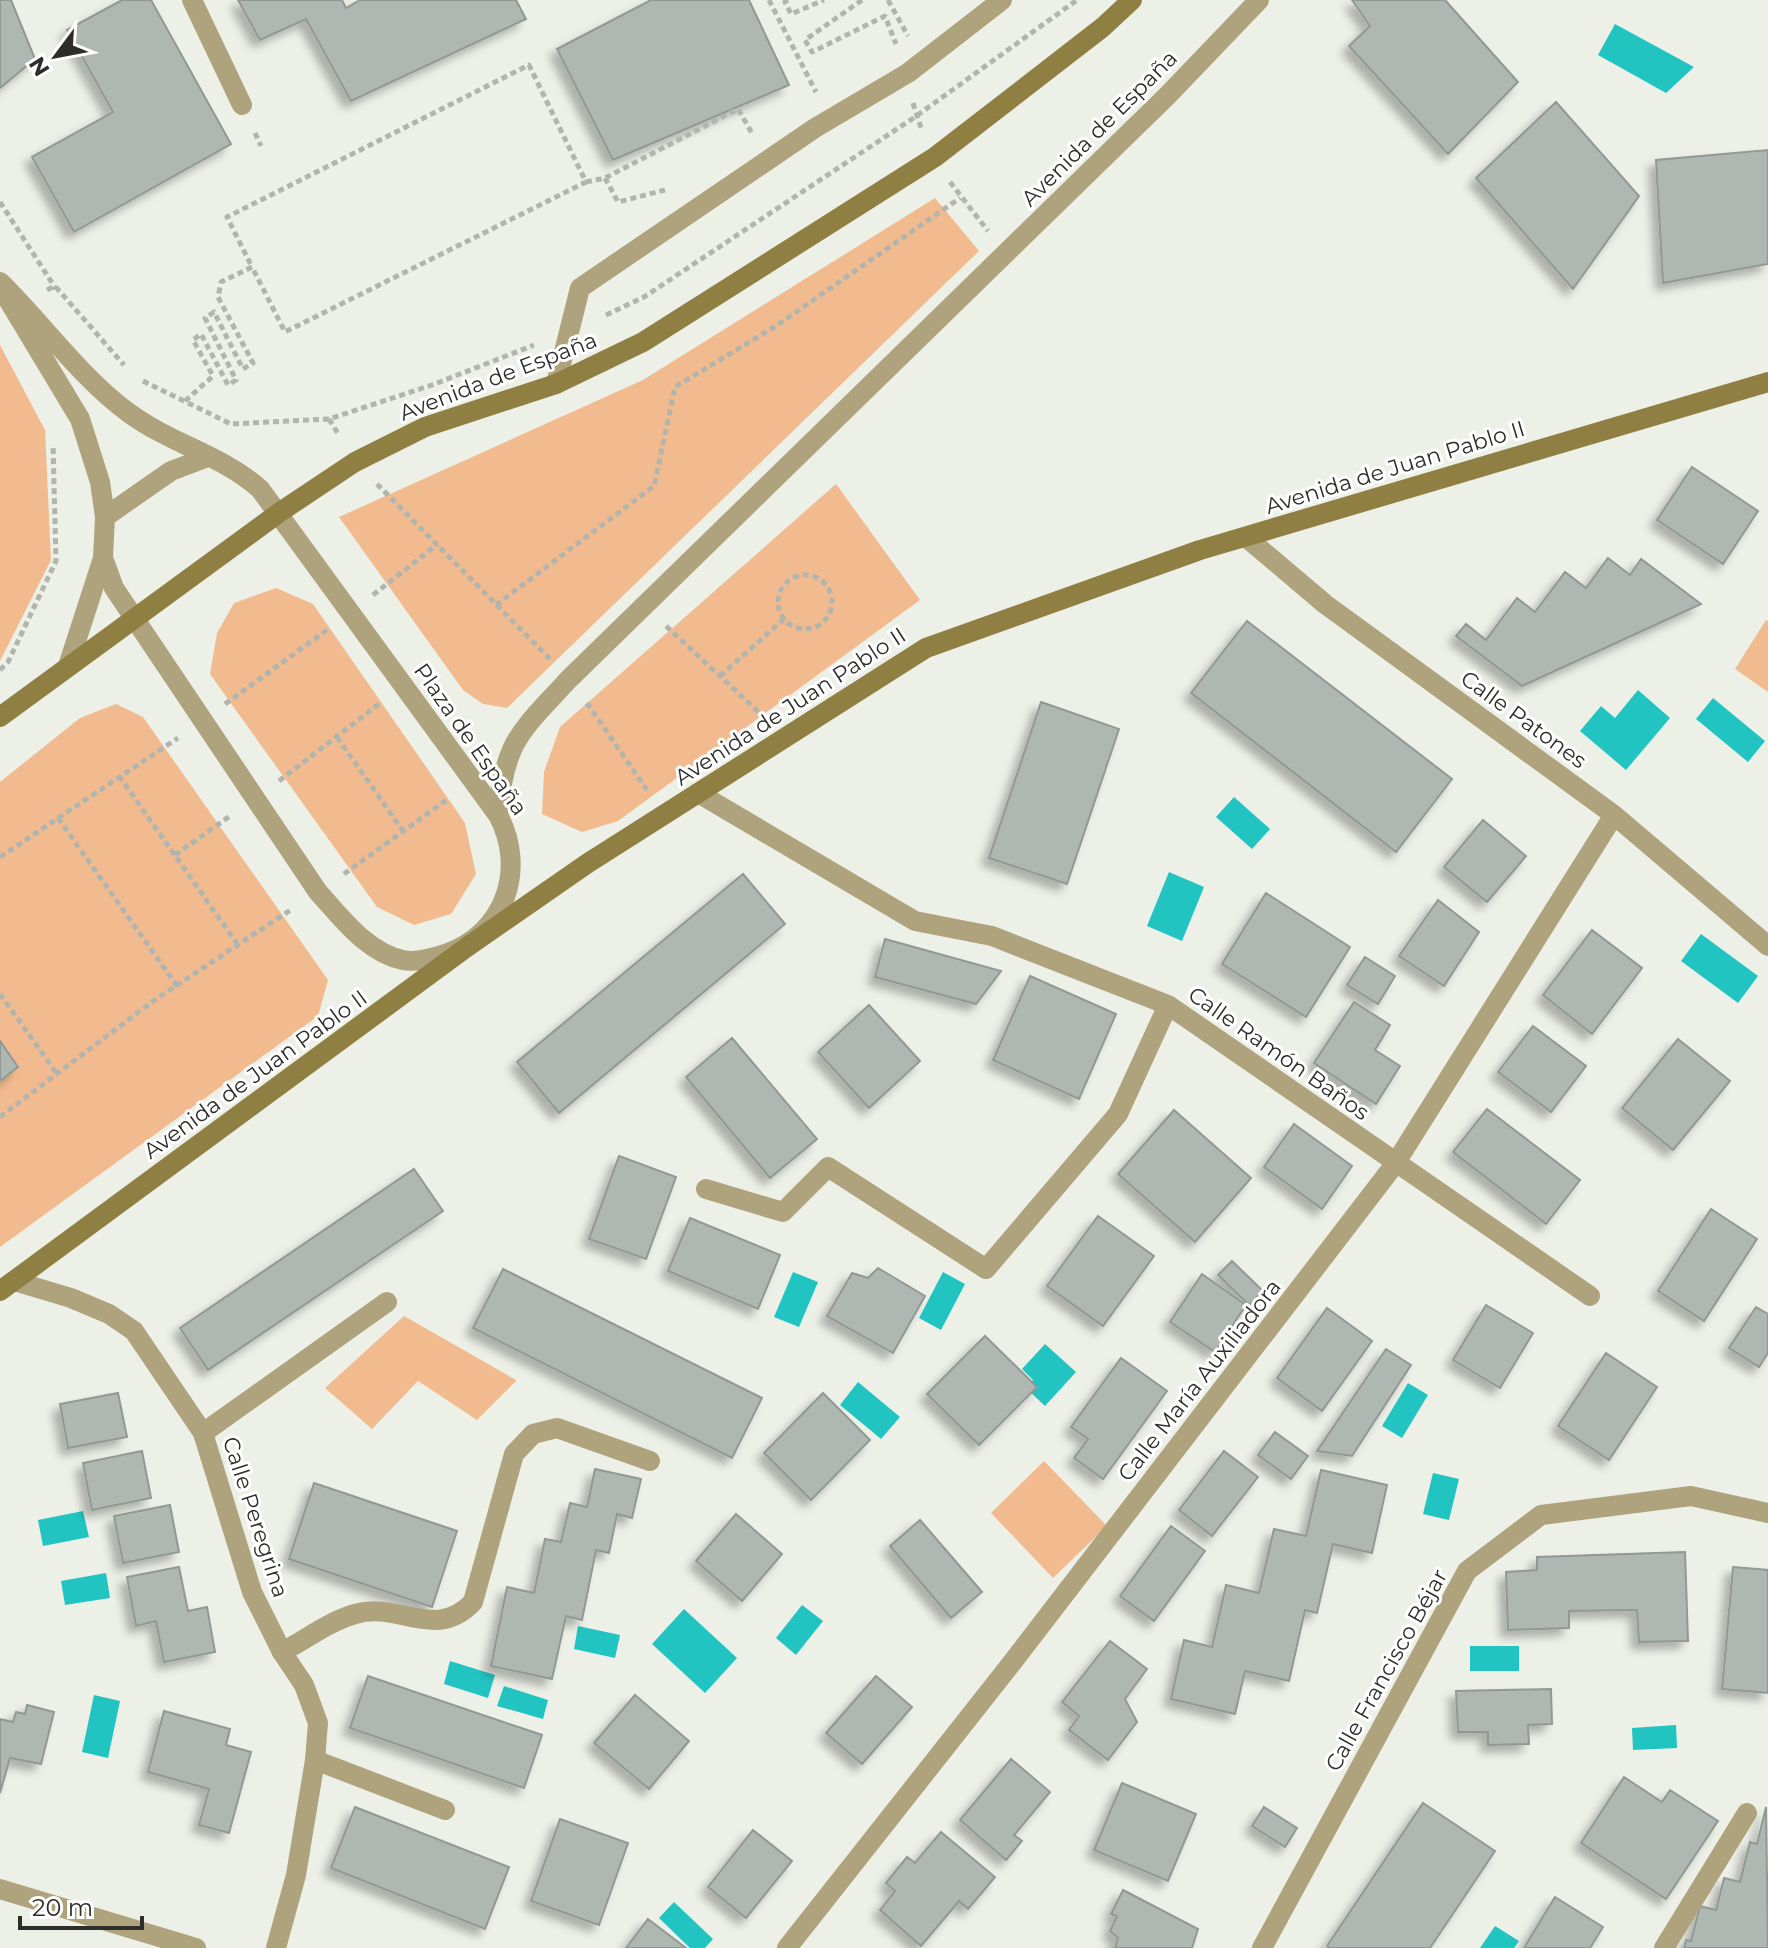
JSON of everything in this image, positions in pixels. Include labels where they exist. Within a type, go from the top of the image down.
[{"type":"main road","name":"Avenida de España","points":[[0,717],[280,512],[355,462],[425,427],[556,384],[643,342],[935,157],[1103,27],[1132,0]]},
{"type":"main road","name":"Avenida de Juan Pablo II","points":[[7,1286],[467,947],[588,863],[926,648],[1200,550],[1593,431],[1768,382]]},
{"type":"street","points":[[192,0],[242,105]]},
{"type":"street","points":[[556,384],[580,288],[830,119],[922,62],[1002,0]]},
{"type":"street","name":"Avenida de España","points":[[498,815],[506,756],[522,729],[569,679],[1167,96],[1259,0]]},
{"type":"street","name":"Plaza de España","points":[[0,284],[126,412],[165,437],[237,468],[280,512],[498,815],[508,833],[513,856],[510,887],[497,917],[467,947],[430,959],[404,961],[382,952],[350,928],[318,892],[114,588],[103,558],[105,517],[100,482],[80,419],[0,284]]},
{"type":"street","points":[[105,517],[171,471],[208,457]]},
{"type":"street","name":"Calle Patones","points":[[1247,538],[1325,604],[1614,815],[1768,946]]},
{"type":"street","points":[[68,666],[103,558]]},
{"type":"street","name":"Calle Ramón Baños","points":[[698,793],[915,921],[992,936],[1168,1005],[1590,1296]]},
{"type":"street","name":"Calle María Auxiliadora","points":[[787,1948],[1002,1676],[1395,1164],[1614,815]]},
{"type":"street","points":[[706,1189],[783,1212],[828,1167],[986,1269],[1118,1114],[1168,1005]]},
{"type":"street","name":"Calle Peregrina","points":[[7,1286],[71,1298],[109,1314],[134,1331],[203,1433],[252,1592],[282,1652],[304,1685],[318,1723],[296,1875],[276,1948]]},
{"type":"street","points":[[203,1433],[387,1302]]},
{"type":"street","points":[[282,1652],[353,1614],[375,1610],[442,1620],[460,1615],[473,1602],[514,1454],[533,1434],[557,1428],[650,1461]]},
{"type":"street","name":"Calle Francisco Béjar","points":[[1262,1948],[1467,1571],[1541,1515],[1691,1496],[1768,1513]]},
{"type":"street","points":[[315,1760],[445,1810]]},
{"type":"street","points":[[1664,1948],[1747,1813]]},
{"type":"street","points":[[0,1889],[196,1948]]},
{"type":"path","points":[[769,0],[830,119]]},
{"type":"path","points":[[788,0],[785,2],[791,14],[824,0]]},
{"type":"path","points":[[888,0],[922,62]]},
{"type":"path","points":[[586,182],[529,65],[227,217],[285,332],[586,182],[605,178],[738,109],[767,161]]},
{"type":"path","points":[[496,605],[654,486],[675,387],[776,326],[960,198]]},
{"type":"path","points":[[0,202],[79,323],[56,340]]},
{"type":"path","points":[[185,401],[213,376],[193,340],[201,334],[228,385],[236,380],[205,318],[214,312],[243,369],[253,363],[218,297],[221,282],[252,267]]},
{"type":"path","points":[[329,419],[355,462],[569,679],[665,815]]},
{"type":"path","points":[[0,670],[8,662],[56,561],[52,432]]},
{"type":"path","points":[[808,575],[824,583],[831,607],[823,622],[807,629],[784,619],[778,602],[783,585],[790,579],[808,575]]},
{"type":"path","points":[[645,606],[786,737]]},
{"type":"path","points":[[720,676],[784,619]]},
{"type":"path","points":[[337,737],[403,831]]},
{"type":"path","points":[[119,776],[238,945]]},
{"type":"path","points":[[175,855],[233,814]]},
{"type":"path","points":[[58,818],[177,986]]},
{"type":"path","points":[[0,994],[57,1074]]},
{"type":"shaded area","points":[[935,198],[979,251],[507,708],[483,704],[463,690],[339,517],[643,380]]},
{"type":"shaded area","points":[[0,345],[45,430],[51,560],[0,661]]},
{"type":"shaded area","points":[[836,484],[920,600],[618,821],[582,832],[542,814],[544,772],[560,727]]},
{"type":"shaded area","points":[[276,588],[313,604],[465,823],[476,874],[451,914],[414,925],[377,907],[210,674],[217,633],[234,603]]},
{"type":"shaded area","points":[[1768,621],[1768,692],[1735,669]]},
{"type":"shaded area","points":[[116,704],[143,717],[328,980],[318,1016],[0,1247],[0,782],[80,718]]},
{"type":"shaded area","points":[[404,1316],[516,1381],[477,1420],[418,1381],[372,1429],[325,1388]]},
{"type":"shaded area","points":[[1044,1461],[1107,1526],[1053,1578],[991,1513]]},
{"type":"water","points":[[1615,24],[1694,67],[1666,93],[1598,55]]},
{"type":"water","points":[[1638,690],[1670,718],[1626,770],[1580,731],[1601,706],[1615,718]]},
{"type":"water","points":[[1713,698],[1765,741],[1748,762],[1696,719]]},
{"type":"water","points":[[1234,797],[1270,829],[1252,849],[1216,817]]},
{"type":"water","points":[[1169,872],[1204,887],[1182,941],[1147,926]]},
{"type":"water","points":[[1701,934],[1758,976],[1738,1003],[1681,961]]},
{"type":"water","points":[[793,1272],[818,1282],[799,1327],[774,1317]]},
{"type":"water","points":[[943,1272],[965,1284],[941,1330],[919,1318]]},
{"type":"water","points":[[1045,1344],[1076,1372],[1045,1406],[1026,1388],[1033,1380],[1022,1369]]},
{"type":"water","points":[[858,1382],[900,1417],[881,1439],[840,1405]]},
{"type":"water","points":[[1408,1383],[1428,1395],[1402,1438],[1382,1426]]},
{"type":"water","points":[[1433,1473],[1459,1479],[1449,1520],[1423,1514]]},
{"type":"water","points":[[83,1511],[89,1537],[43,1546],[38,1520]]},
{"type":"water","points":[[106,1573],[110,1598],[65,1605],[61,1581]]},
{"type":"water","points":[[802,1605],[823,1621],[796,1655],[776,1638]]},
{"type":"water","points":[[684,1609],[737,1658],[705,1693],[652,1644]]},
{"type":"water","points":[[578,1626],[620,1635],[615,1658],[574,1649]]},
{"type":"water","points":[[1470,1646],[1519,1646],[1519,1671],[1470,1671]]},
{"type":"water","points":[[450,1661],[495,1675],[488,1698],[444,1684]]},
{"type":"water","points":[[504,1686],[548,1700],[543,1719],[497,1706]]},
{"type":"water","points":[[94,1695],[120,1701],[108,1758],[82,1752]]},
{"type":"water","points":[[1676,1725],[1677,1748],[1633,1750],[1632,1728]]},
{"type":"water","points":[[674,1902],[713,1939],[705,1948],[690,1948],[659,1918]]},
{"type":"water","points":[[1495,1926],[1519,1941],[1514,1948],[1480,1948]]},
{"type":"building","points":[[0,0],[11,0],[35,59],[0,88]]},
{"type":"building","points":[[122,0],[151,0],[231,144],[74,232],[32,157],[113,112],[67,30]]},
{"type":"building","points":[[238,0],[342,0],[346,8],[360,0],[516,0],[526,19],[351,101],[306,19],[260,40]]},
{"type":"building","points":[[651,0],[749,0],[789,85],[613,160],[557,49]]},
{"type":"building","points":[[1352,0],[1445,0],[1518,82],[1448,154],[1349,46],[1370,26]]},
{"type":"building","points":[[1556,102],[1639,196],[1573,289],[1476,178]]},
{"type":"building","points":[[1768,150],[1768,264],[1663,283],[1656,160]]},
{"type":"building","points":[[1692,467],[1758,511],[1723,564],[1657,520]]},
{"type":"building","points":[[1608,558],[1630,575],[1641,559],[1701,604],[1522,686],[1456,636],[1466,624],[1486,640],[1517,598],[1535,612],[1565,572],[1586,588]]},
{"type":"building","points":[[1247,621],[1452,779],[1396,852],[1191,693]]},
{"type":"building","points":[[1041,702],[1119,729],[1067,884],[989,858]]},
{"type":"building","points":[[1483,820],[1526,856],[1487,902],[1444,867]]},
{"type":"building","points":[[743,874],[785,924],[559,1113],[517,1062]]},
{"type":"building","points":[[1266,893],[1350,947],[1306,1017],[1222,964]]},
{"type":"building","points":[[1438,900],[1479,932],[1444,986],[1399,956]]},
{"type":"building","points":[[1592,930],[1642,968],[1592,1034],[1543,995]]},
{"type":"building","points":[[885,939],[1001,971],[976,1004],[875,977]]},
{"type":"building","points":[[1365,957],[1395,976],[1378,1004],[1347,985]]},
{"type":"building","points":[[1030,976],[1116,1014],[1079,1099],[993,1060]]},
{"type":"building","points":[[1354,1002],[1390,1025],[1375,1050],[1400,1066],[1376,1104],[1314,1063]]},
{"type":"building","points":[[869,1005],[920,1061],[869,1108],[818,1052]]},
{"type":"building","points":[[1533,1026],[1586,1066],[1551,1112],[1498,1072]]},
{"type":"building","points":[[732,1038],[817,1139],[770,1178],[686,1077]]},
{"type":"building","points":[[1678,1039],[1730,1081],[1673,1150],[1622,1108]]},
{"type":"building","points":[[0,1041],[18,1067],[0,1081]]},
{"type":"building","points":[[1487,1109],[1580,1180],[1546,1224],[1453,1152]]},
{"type":"building","points":[[1174,1110],[1251,1178],[1195,1242],[1118,1174]]},
{"type":"building","points":[[1294,1124],[1352,1166],[1322,1209],[1264,1167]]},
{"type":"building","points":[[619,1156],[676,1177],[646,1259],[589,1239]]},
{"type":"building","points":[[414,1169],[443,1211],[208,1370],[180,1328]]},
{"type":"building","points":[[1711,1209],[1757,1239],[1704,1321],[1658,1291]]},
{"type":"building","points":[[1098,1216],[1154,1256],[1103,1326],[1047,1286]]},
{"type":"building","points":[[690,1218],[780,1255],[758,1309],[668,1271]]},
{"type":"building","points":[[1232,1261],[1263,1291],[1249,1305],[1218,1275]]},
{"type":"building","points":[[878,1268],[925,1296],[893,1353],[827,1316],[852,1273],[868,1278]]},
{"type":"building","points":[[503,1269],[762,1398],[732,1458],[473,1328]]},
{"type":"building","points":[[1202,1274],[1246,1305],[1215,1352],[1170,1322]]},
{"type":"building","points":[[1486,1305],[1533,1333],[1500,1388],[1453,1360]]},
{"type":"building","points":[[1756,1307],[1768,1314],[1768,1353],[1759,1367],[1729,1348]]},
{"type":"building","points":[[1327,1308],[1372,1341],[1322,1411],[1277,1378]]},
{"type":"building","points":[[985,1336],[1037,1387],[979,1445],[927,1394]]},
{"type":"building","points":[[1386,1349],[1411,1365],[1352,1456],[1317,1451]]},
{"type":"building","points":[[1606,1353],[1657,1387],[1609,1460],[1558,1426]]},
{"type":"building","points":[[1121,1358],[1167,1391],[1103,1479],[1074,1458],[1088,1439],[1071,1427]]},
{"type":"building","points":[[118,1393],[127,1437],[68,1448],[60,1404]]},
{"type":"building","points":[[823,1393],[870,1440],[811,1500],[764,1453]]},
{"type":"building","points":[[1275,1432],[1308,1456],[1291,1479],[1258,1455]]},
{"type":"building","points":[[142,1451],[151,1498],[92,1510],[83,1463]]},
{"type":"building","points":[[1224,1451],[1258,1477],[1212,1536],[1179,1510]]},
{"type":"building","points":[[595,1469],[641,1479],[632,1518],[617,1514],[609,1553],[596,1550],[582,1620],[566,1616],[552,1679],[491,1666],[507,1587],[534,1593],[545,1539],[561,1542],[570,1503],[587,1507]]},
{"type":"building","points":[[1321,1470],[1387,1485],[1372,1553],[1333,1544],[1317,1613],[1305,1610],[1289,1681],[1245,1671],[1235,1714],[1171,1699],[1184,1640],[1212,1647],[1226,1585],[1259,1593],[1274,1529],[1306,1536]]},
{"type":"building","points":[[314,1483],[457,1531],[432,1607],[289,1559]]},
{"type":"building","points":[[170,1505],[179,1552],[123,1563],[114,1516]]},
{"type":"building","points":[[736,1514],[782,1554],[742,1601],[696,1561]]},
{"type":"building","points":[[920,1520],[982,1592],[951,1618],[890,1546]]},
{"type":"building","points":[[1171,1526],[1205,1551],[1154,1621],[1120,1596]]},
{"type":"building","points":[[1685,1552],[1688,1641],[1639,1642],[1637,1610],[1569,1611],[1569,1628],[1508,1630],[1506,1572],[1537,1570],[1537,1557]]},
{"type":"building","points":[[179,1567],[188,1611],[207,1607],[215,1652],[164,1662],[156,1621],[136,1626],[127,1577]]},
{"type":"building","points":[[1733,1567],[1768,1570],[1768,1693],[1722,1689]]},
{"type":"building","points":[[1110,1641],[1147,1669],[1125,1699],[1137,1722],[1108,1760],[1069,1730],[1079,1716],[1062,1702]]},
{"type":"building","points":[[368,1676],[542,1735],[524,1788],[350,1728]]},
{"type":"building","points":[[876,1676],[912,1707],[862,1764],[826,1733]]},
{"type":"building","points":[[1551,1689],[1552,1724],[1528,1725],[1529,1744],[1488,1745],[1488,1732],[1458,1732],[1456,1691]]},
{"type":"building","points":[[635,1695],[689,1741],[649,1789],[594,1743]]},
{"type":"building","points":[[27,1705],[54,1712],[41,1764],[10,1758],[0,1793],[0,1719],[13,1722],[16,1712],[25,1714]]},
{"type":"building","points":[[164,1711],[230,1729],[226,1745],[251,1752],[229,1833],[199,1825],[209,1789],[148,1772]]},
{"type":"building","points":[[1011,1759],[1050,1792],[1014,1835],[1022,1841],[1006,1860],[960,1820]]},
{"type":"building","points":[[1624,1777],[1662,1802],[1670,1790],[1718,1821],[1666,1899],[1581,1843]]},
{"type":"building","points":[[1122,1783],[1196,1814],[1168,1881],[1094,1850]]},
{"type":"building","points":[[1423,1803],[1495,1851],[1430,1948],[1330,1948],[1327,1946]]},
{"type":"building","points":[[355,1807],[509,1867],[485,1929],[331,1868]]},
{"type":"building","points":[[1264,1807],[1297,1828],[1285,1847],[1252,1826]]},
{"type":"building","points":[[1766,1807],[1768,1948],[1684,1948],[1686,1940],[1691,1941],[1700,1906],[1716,1910],[1724,1878],[1740,1882],[1750,1842],[1757,1844]]},
{"type":"building","points":[[560,1819],[628,1843],[599,1925],[531,1901]]},
{"type":"building","points":[[753,1830],[792,1861],[746,1918],[708,1887]]},
{"type":"building","points":[[941,1832],[995,1877],[968,1909],[959,1901],[921,1946],[880,1910],[895,1891],[886,1883],[907,1857],[915,1863]]},
{"type":"building","points":[[1123,1890],[1198,1929],[1192,1948],[1115,1948],[1118,1938],[1110,1931],[1117,1916],[1111,1914]]},
{"type":"building","points":[[1555,1897],[1603,1927],[1590,1948],[1524,1948]]},
{"type":"building","points":[[648,1919],[686,1948],[626,1948]]}]
